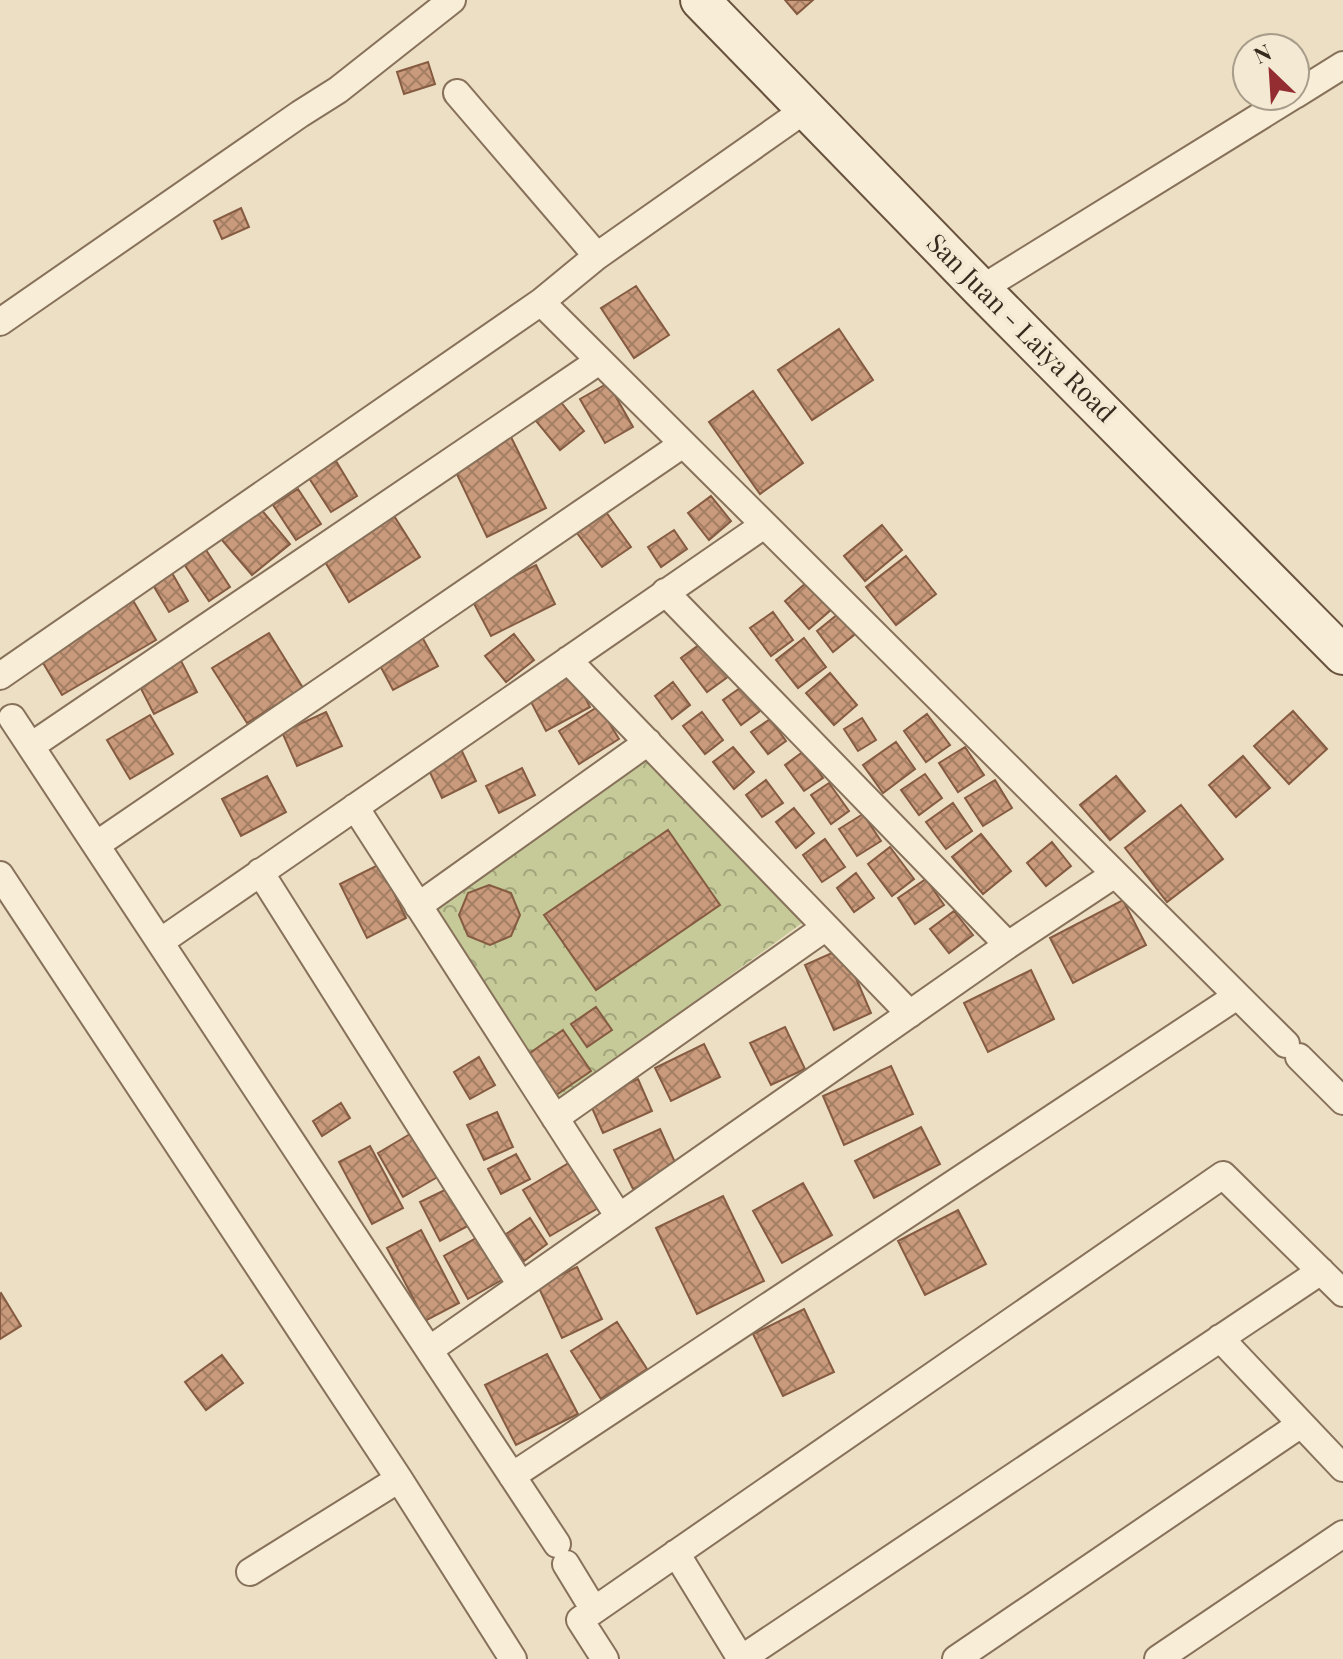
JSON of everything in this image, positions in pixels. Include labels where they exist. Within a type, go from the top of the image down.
[{"type":"main road","name":"San Juan - Laiya Road","points":[[700,0],[1343,655]]},
{"type":"street","points":[[0,322],[338,90],[452,0]]},
{"type":"street","points":[[1311,85],[1343,65]]},
{"type":"street","points":[[457,93],[597,256]]},
{"type":"street","points":[[0,676],[541,302],[597,256],[806,109]]},
{"type":"street","points":[[981,289],[1267,112]]},
{"type":"street","points":[[541,302],[1343,1101]]},
{"type":"street","points":[[31,746],[599,361]]},
{"type":"street","points":[[96,845],[683,444]]},
{"type":"street","points":[[160,942],[764,525]]},
{"type":"street","points":[[665,592],[1008,945]]},
{"type":"street","points":[[568,660],[910,1014]]},
{"type":"street","points":[[12,718],[512,1476],[594,1610]]},
{"type":"street","points":[[418,906],[648,742]]},
{"type":"street","points":[[355,807],[619,1217]]},
{"type":"street","points":[[260,872],[521,1285]]},
{"type":"street","points":[[429,1350],[1008,945],[1115,874]]},
{"type":"street","points":[[0,875],[399,1479],[513,1659]]},
{"type":"street","points":[[555,1118],[826,927]]},
{"type":"street","points":[[512,1476],[1237,996]]},
{"type":"street","points":[[605,1659],[580,1620],[1223,1175],[1343,1293]]},
{"type":"street","points":[[676,1553],[741,1659],[1321,1271]]},
{"type":"street","points":[[1220,1338],[1343,1468]]},
{"type":"street","points":[[956,1659],[1301,1424]]},
{"type":"street","points":[[250,1572],[399,1479]]},
{"type":"street","points":[[1158,1659],[1343,1534]]},
{"type":"green space","points":[[647,755],[802,923],[557,1102],[433,910]]},
{"type":"building","points":[[785,0],[813,0],[797,14]]},
{"type":"building","points":[[428,62],[435,84],[404,94],[397,72]]},
{"type":"building","points":[[241,208],[249,227],[222,239],[214,221]]},
{"type":"building","points":[[636,286],[669,335],[634,358],[601,308]]},
{"type":"building","points":[[839,329],[873,380],[812,420],[778,370]]},
{"type":"building","points":[[608,383],[633,427],[605,443],[580,399]]},
{"type":"building","points":[[753,391],[803,463],[760,494],[709,422]]},
{"type":"building","points":[[560,401],[584,431],[560,450],[536,421]]},
{"type":"building","points":[[511,437],[546,508],[487,537],[453,466]]},
{"type":"building","points":[[336,461],[357,496],[331,512],[309,478]]},
{"type":"building","points":[[298,489],[321,524],[296,540],[273,505]]},
{"type":"building","points":[[711,496],[731,521],[709,540],[688,513]]},
{"type":"building","points":[[260,508],[290,544],[252,575],[222,540]]},
{"type":"building","points":[[391,511],[420,557],[349,602],[321,555]]},
{"type":"building","points":[[606,512],[631,547],[602,567],[577,533]]},
{"type":"building","points":[[882,525],[902,550],[865,581],[844,556]]},
{"type":"building","points":[[674,530],[687,549],[661,567],[648,547]]},
{"type":"building","points":[[206,550],[230,587],[209,601],[184,564]]},
{"type":"building","points":[[906,556],[936,594],[896,625],[866,587]]},
{"type":"building","points":[[536,565],[555,604],[491,636],[471,598]]},
{"type":"building","points":[[172,573],[188,601],[169,612],[153,585]]},
{"type":"building","points":[[806,583],[831,610],[809,629],[785,601]]},
{"type":"building","points":[[131,597],[156,640],[62,695],[36,651]]},
{"type":"building","points":[[843,610],[859,631],[833,652],[817,631]]},
{"type":"building","points":[[773,612],[793,640],[771,656],[750,628]]},
{"type":"building","points":[[269,633],[303,688],[247,723],[212,668]]},
{"type":"building","points":[[514,634],[534,660],[506,682],[485,656]]},
{"type":"building","points":[[421,635],[438,666],[393,690],[377,660]]},
{"type":"building","points":[[804,638],[826,667],[798,688],[776,660]]},
{"type":"building","points":[[703,642],[729,676],[707,692],[681,658]]},
{"type":"building","points":[[179,657],[197,692],[154,714],[136,679]]},
{"type":"building","points":[[572,673],[590,707],[546,731],[528,696]]},
{"type":"building","points":[[830,673],[857,705],[834,725],[806,693]]},
{"type":"building","points":[[673,682],[690,705],[672,719],[655,696]]},
{"type":"building","points":[[743,686],[760,711],[741,725],[723,700]]},
{"type":"building","points":[[599,706],[619,739],[579,764],[559,731]]},
{"type":"building","points":[[1293,711],[1327,749],[1289,784],[1254,746]]},
{"type":"building","points":[[326,712],[342,746],[297,766],[282,732]]},
{"type":"building","points":[[702,712],[723,740],[705,754],[683,726]]},
{"type":"building","points":[[927,714],[950,745],[926,762],[904,731]]},
{"type":"building","points":[[150,715],[173,754],[130,779],[107,740]]},
{"type":"building","points":[[862,718],[876,740],[858,751],[844,729]]},
{"type":"building","points":[[770,719],[786,741],[768,754],[751,732]]},
{"type":"building","points":[[896,742],[915,769],[883,793],[863,765]]},
{"type":"building","points":[[460,747],[476,781],[442,798],[426,764]]},
{"type":"building","points":[[733,747],[754,772],[734,789],[713,762]]},
{"type":"building","points":[[965,747],[984,775],[958,792],[939,763]]},
{"type":"building","points":[[804,751],[823,778],[804,791],[785,765]]},
{"type":"building","points":[[1243,756],[1270,788],[1236,817],[1209,785]]},
{"type":"building","points":[[522,768],[535,795],[499,813],[486,786]]},
{"type":"building","points":[[925,774],[942,798],[919,815],[901,790]]},
{"type":"building","points":[[267,776],[286,812],[241,836],[222,799]]},
{"type":"building","points":[[1116,776],[1145,811],[1110,840],[1080,805]]},
{"type":"building","points":[[766,780],[783,803],[762,817],[746,795]]},
{"type":"building","points":[[995,780],[1012,808],[983,826],[965,798]]},
{"type":"building","points":[[829,783],[849,811],[831,824],[811,795]]},
{"type":"building","points":[[953,803],[972,831],[946,849],[926,822]]},
{"type":"building","points":[[1181,805],[1223,859],[1167,902],[1125,848]]},
{"type":"building","points":[[794,808],[814,833],[796,848],[776,822]]},
{"type":"building","points":[[863,814],[881,841],[857,856],[839,829]]},
{"type":"building","points":[[668,830],[720,905],[596,990],[544,915]]},
{"type":"building","points":[[981,834],[1011,871],[983,894],[952,857]]},
{"type":"building","points":[[825,839],[845,867],[822,882],[803,855]]},
{"type":"building","points":[[1052,842],[1071,866],[1046,886],[1027,863]]},
{"type":"building","points":[[890,847],[914,879],[892,896],[868,864]]},
{"type":"building","points":[[380,864],[406,918],[367,938],[340,884]]},
{"type":"building","points":[[856,873],[874,898],[854,912],[837,888]]},
{"type":"building","points":[[926,879],[944,905],[915,924],[898,898]]},
{"type":"building","points":[[489,885],[511,893],[520,915],[511,936],[490,945],[468,936],[459,915],[468,893]]},
{"type":"building","points":[[1123,900],[1146,945],[1073,983],[1050,938]]},
{"type":"building","points":[[954,911],[973,935],[949,953],[930,929]]},
{"type":"building","points":[[843,948],[871,1013],[834,1030],[805,965]]},
{"type":"building","points":[[1031,970],[1054,1019],[988,1052],[964,1003]]},
{"type":"building","points":[[596,1007],[612,1030],[587,1047],[571,1024]]},
{"type":"building","points":[[785,1027],[805,1069],[771,1085],[750,1043]]},
{"type":"building","points":[[563,1030],[591,1071],[556,1095],[527,1055]]},
{"type":"building","points":[[704,1044],[720,1077],[671,1101],[655,1068]]},
{"type":"building","points":[[479,1057],[495,1085],[470,1099],[454,1072]]},
{"type":"building","points":[[891,1066],[913,1114],[844,1145],[823,1096]]},
{"type":"building","points":[[638,1079],[652,1111],[603,1133],[589,1101]]},
{"type":"building","points":[[341,1103],[350,1118],[322,1136],[313,1121]]},
{"type":"building","points":[[497,1112],[513,1147],[484,1160],[467,1125]]},
{"type":"building","points":[[921,1127],[940,1164],[874,1198],[855,1161]]},
{"type":"building","points":[[660,1129],[678,1169],[633,1189],[614,1150]]},
{"type":"building","points":[[415,1131],[441,1175],[403,1197],[378,1153]]},
{"type":"building","points":[[370,1146],[403,1208],[372,1224],[339,1162]]},
{"type":"building","points":[[516,1154],[530,1179],[501,1194],[488,1169]]},
{"type":"building","points":[[574,1160],[600,1207],[550,1236],[523,1190]]},
{"type":"building","points":[[803,1183],[832,1235],[782,1263],[753,1211]]},
{"type":"building","points":[[455,1185],[475,1222],[440,1241],[420,1202]]},
{"type":"building","points":[[723,1196],[764,1281],[697,1314],[656,1228]]},
{"type":"building","points":[[958,1210],[986,1264],[925,1295],[898,1241]]},
{"type":"building","points":[[530,1218],[547,1244],[524,1261],[506,1234]]},
{"type":"building","points":[[421,1230],[459,1303],[425,1321],[387,1248]]},
{"type":"building","points":[[485,1233],[509,1276],[468,1299],[444,1256]]},
{"type":"building","points":[[577,1267],[602,1319],[562,1338],[538,1286]]},
{"type":"building","points":[[0,1294],[21,1326],[0,1339]]},
{"type":"building","points":[[804,1309],[834,1372],[783,1396],[753,1334]]},
{"type":"building","points":[[617,1322],[647,1369],[601,1399],[571,1351]]},
{"type":"building","points":[[547,1354],[578,1414],[516,1445],[485,1385]]},
{"type":"building","points":[[222,1355],[243,1383],[206,1410],[185,1382]]}]
